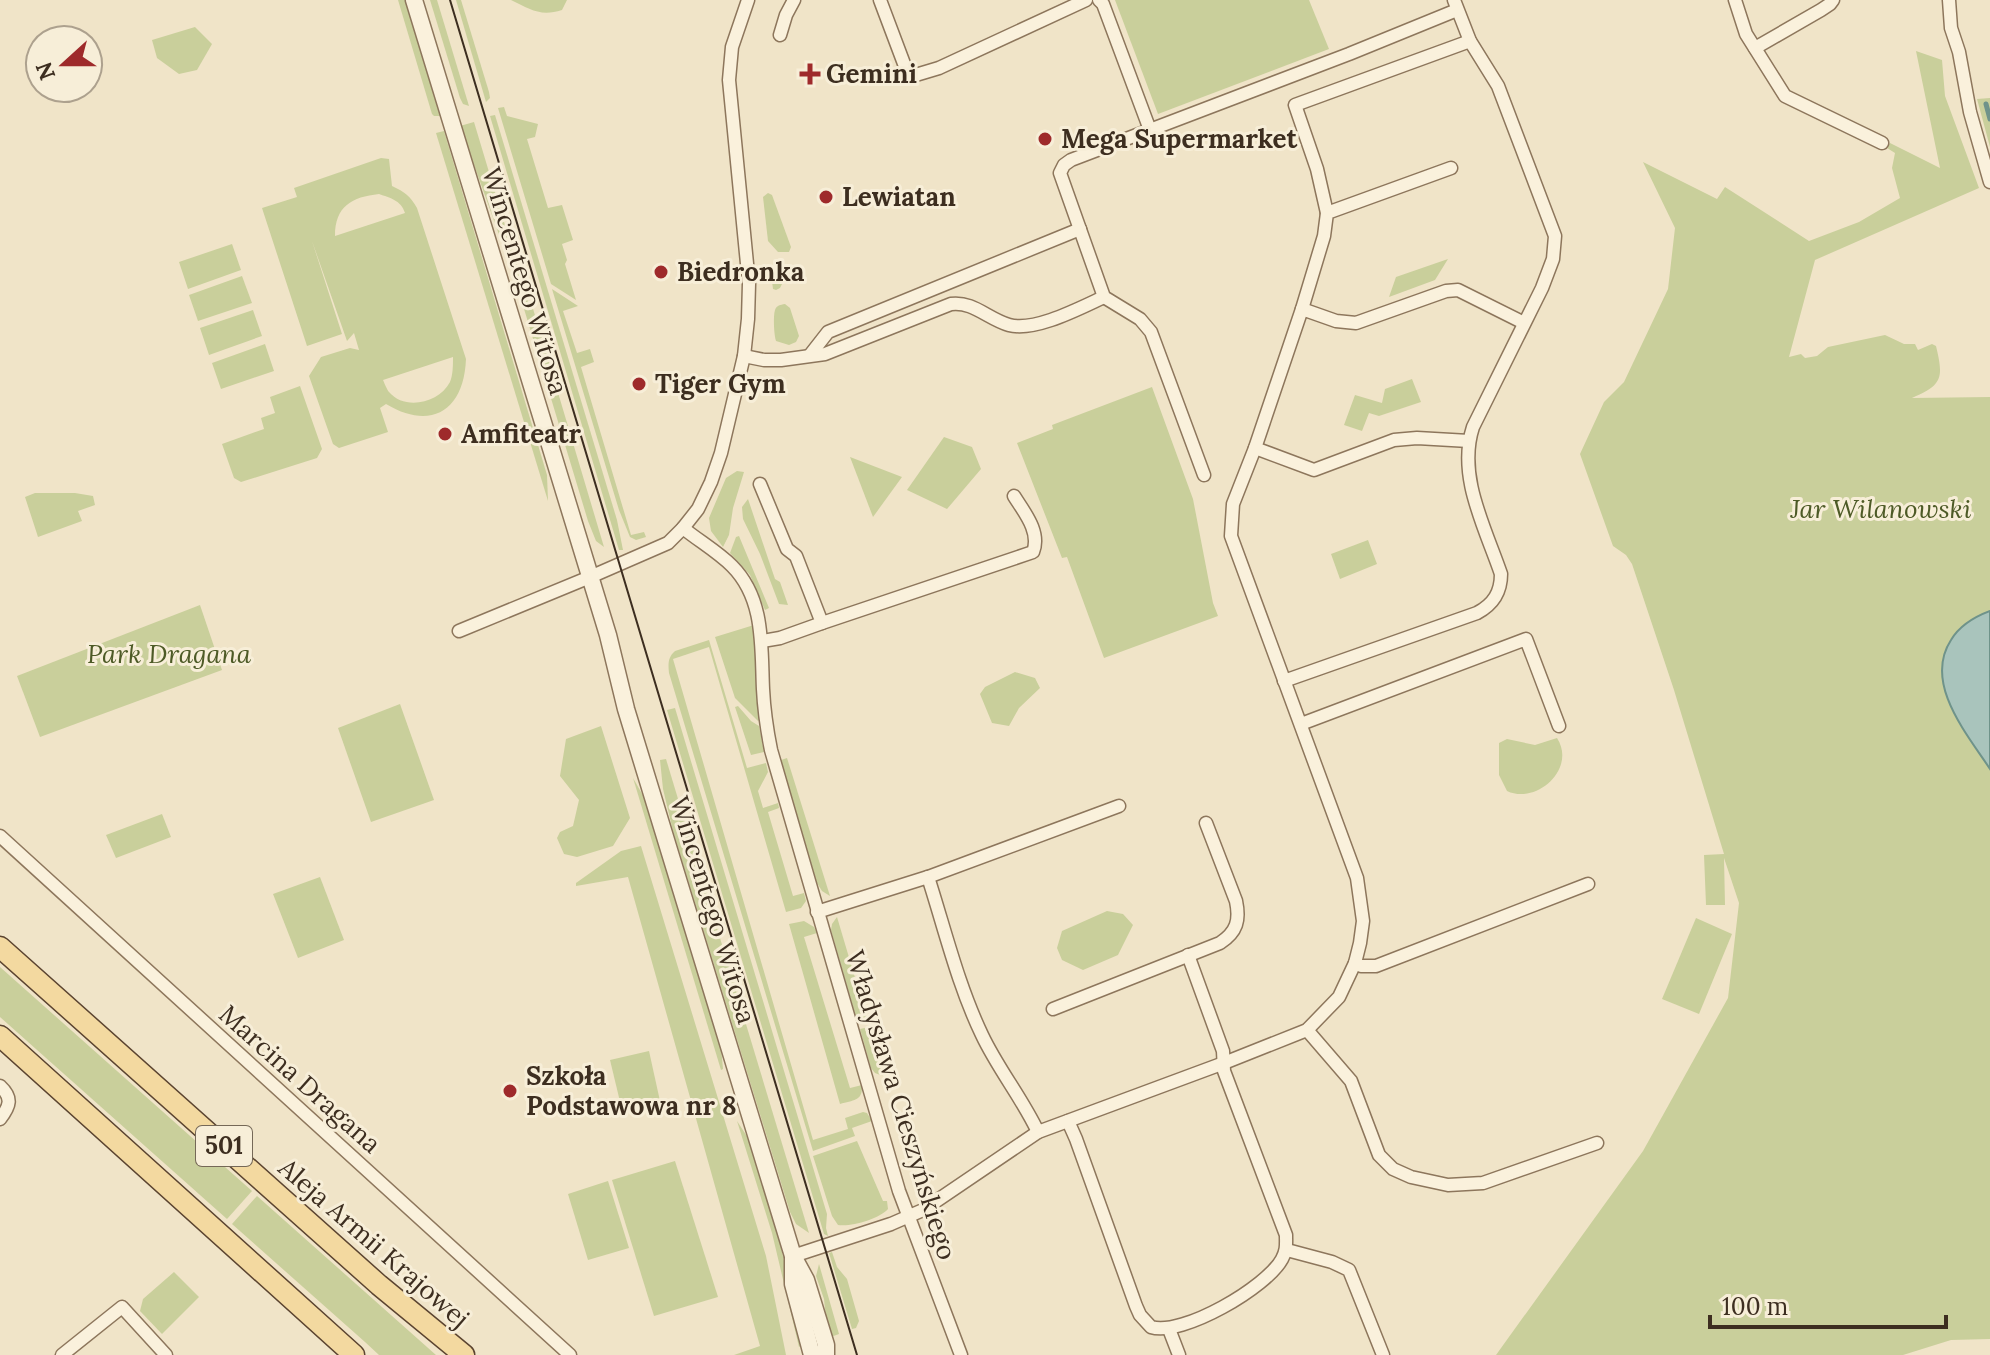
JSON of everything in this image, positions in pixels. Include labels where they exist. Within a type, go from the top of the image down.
[{"type":"main road","name":"Aleja Armii Krajowej","points":[[0,947],[379,1285],[464,1355]]},
{"type":"main road","name":"501","points":[[0,1036],[354,1355]]},
{"type":"street","name":"Wincentego Witosa","points":[[414,0],[608,635],[626,709],[793,1256],[806,1280],[826,1345],[826,1355]]},
{"type":"street","points":[[459,631],[668,543],[698,509],[716,467],[744,356],[748,319],[749,284],[729,80],[732,47],[748,0]]},
{"type":"street","points":[[780,35],[794,0]]},
{"type":"street","points":[[880,0],[909,77],[939,68],[1086,0]]},
{"type":"street","points":[[1099,0],[1150,130]]},
{"type":"street","points":[[1735,0],[1746,34],[1785,96],[1882,143]]},
{"type":"street","points":[[1755,48],[1833,0]]},
{"type":"street","points":[[1949,0],[1951,28],[1990,182]]},
{"type":"street","points":[[1204,475],[1151,332],[1140,319],[1104,297],[1060,173],[1064,165],[1349,54],[1456,5],[1470,41],[1498,86],[1555,236],[1553,259],[1469,441],[1469,481],[1501,574],[1501,583],[1497,597],[1477,613],[1284,681]]},
{"type":"street","points":[[793,1256],[849,1239],[923,1210],[1038,1132],[1307,1030],[1339,997],[1355,963],[1360,943],[1363,921],[1357,878],[1231,536],[1233,504],[1255,448],[1324,236],[1327,213],[1317,169],[1295,105],[1470,41]]},
{"type":"street","points":[[1327,213],[1451,168]]},
{"type":"street","points":[[810,355],[828,332],[1080,229]]},
{"type":"street","points":[[1302,309],[1336,321],[1356,323],[1446,291],[1458,290],[1524,323]]},
{"type":"street","points":[[744,356],[781,360],[836,352],[951,304],[970,305],[993,319],[1023,327],[1104,297]]},
{"type":"street","points":[[1255,448],[1314,470],[1394,440],[1469,441]]},
{"type":"street","points":[[760,484],[787,549],[796,556],[822,623]]},
{"type":"street","points":[[762,641],[780,638],[1033,552],[1036,545],[1031,523],[1014,496]]},
{"type":"street","name":"Władysława Cieszyńskiego","points":[[683,528],[731,565],[754,605],[762,641],[763,699],[771,750],[908,1217],[961,1355]]},
{"type":"street","points":[[1301,724],[1526,639],[1559,726]]},
{"type":"street","points":[[817,912],[928,877],[1119,806]]},
{"type":"street","points":[[1053,1009],[1228,938],[1237,927],[1236,901],[1206,823]]},
{"type":"street","name":"Marcina Dragana","points":[[0,836],[570,1355]]},
{"type":"street","points":[[928,877],[954,963],[983,1037],[1027,1108],[1038,1132]]},
{"type":"street","points":[[1355,963],[1376,966],[1588,884]]},
{"type":"street","points":[[1068,1121],[1140,1315],[1151,1327],[1169,1329],[1226,1306],[1280,1263],[1287,1250],[1286,1235],[1224,1071],[1223,1051],[1188,955]]},
{"type":"street","points":[[1307,1030],[1351,1081],[1379,1155],[1393,1169],[1411,1177],[1448,1185],[1483,1183],[1597,1143]]},
{"type":"street","points":[[0,1086],[10,1100],[7,1111],[0,1119]]},
{"type":"street","points":[[1287,1250],[1349,1270],[1383,1355]]},
{"type":"street","name":"Wincentego Witosa","points":[[793,1256],[793,1284],[812,1355]]},
{"type":"street","points":[[62,1355],[122,1307],[166,1355]]},
{"type":"street","points":[[1169,1329],[1179,1355]]},
{"type":"green space","points":[[398,0],[405,0],[440,116],[432,114]]},
{"type":"green space","points":[[430,0],[437,0],[469,106],[463,104],[460,98]]},
{"type":"green space","points":[[456,0],[461,0],[489,92],[490,98],[486,102]]},
{"type":"green space","points":[[511,0],[567,0],[562,10],[547,13]]},
{"type":"green space","points":[[1115,0],[1309,0],[1329,49],[1158,114]]},
{"type":"green space","points":[[195,27],[212,44],[197,70],[179,74],[157,58],[152,40]]},
{"type":"green space","name":"Jar Wilanowski","points":[[1916,51],[1942,60],[1945,96],[1979,188],[1815,260],[1789,357],[1801,354],[1805,358],[1817,356],[1828,347],[1885,335],[1904,344],[1915,344],[1918,350],[1932,344],[1936,346],[1940,366],[1938,380],[1930,389],[1912,398],[1990,397],[1990,1339],[1951,1340],[1903,1355],[1496,1355],[1643,1151],[1728,998],[1739,903],[1724,858],[1725,905],[1706,905],[1704,855],[1724,854],[1632,564],[1626,555],[1613,546],[1580,454],[1604,402],[1624,382],[1668,289],[1675,228],[1643,162],[1717,199],[1725,187],[1809,241],[1859,222],[1900,198],[1892,168],[1895,153],[1887,148],[1890,143],[1940,168]]},
{"type":"green space","points":[[1990,98],[1990,147],[1977,99]]},
{"type":"green space","points":[[504,107],[507,116],[538,124],[535,137],[527,139],[548,208],[562,205],[573,240],[562,244],[576,300],[551,284],[498,108]]},
{"type":"green space","points":[[495,115],[617,520],[623,550],[619,550],[490,116]]},
{"type":"green space","points":[[474,122],[604,547],[596,541],[588,521],[515,279],[460,126]]},
{"type":"green space","points":[[444,131],[547,475],[548,501],[436,133]]},
{"type":"green space","points":[[381,158],[389,159],[392,186],[407,195],[417,208],[466,359],[459,392],[442,411],[417,416],[386,404],[380,408],[388,432],[339,448],[333,444],[309,376],[321,357],[350,348],[359,350],[354,333],[347,341],[312,241],[342,334],[307,346],[262,208],[297,197],[294,188]],"holes":[[[379,194],[398,202],[405,213],[335,236],[338,217],[347,205]],[[453,357],[450,382],[438,395],[421,402],[412,403],[396,398],[383,380]]]},
{"type":"green space","points":[[768,193],[772,195],[791,247],[789,252],[778,252],[768,241],[763,197]]},
{"type":"green space","points":[[232,244],[241,270],[188,289],[179,262]]},
{"type":"green space","points":[[1448,259],[1435,280],[1389,297],[1396,277]]},
{"type":"green space","points":[[780,267],[788,272],[776,290],[773,289],[771,273]]},
{"type":"green space","points":[[242,276],[252,303],[198,321],[189,295]]},
{"type":"green space","points":[[552,289],[578,306],[563,311],[577,353],[590,349],[594,362],[581,367],[631,535],[644,532],[646,537],[636,540],[630,537],[619,510]]},
{"type":"green space","points":[[785,304],[790,308],[799,336],[796,342],[789,345],[776,341],[774,330],[775,310]]},
{"type":"green space","points":[[253,310],[262,336],[209,355],[200,328]]},
{"type":"green space","points":[[265,344],[274,371],[221,389],[212,363]]},
{"type":"green space","points":[[1412,379],[1421,402],[1379,416],[1369,413],[1362,431],[1344,425],[1355,395],[1382,403],[1385,389]]},
{"type":"green space","points":[[300,386],[322,449],[317,458],[241,482],[234,478],[222,444],[264,429],[261,418],[275,413],[270,397]]},
{"type":"green space","points":[[1152,387],[1193,499],[1218,616],[1104,658],[1067,557],[1062,558],[1017,443],[1053,429],[1052,425]]},
{"type":"green space","points":[[944,437],[972,447],[981,469],[947,509],[907,490]]},
{"type":"green space","points":[[850,457],[902,477],[873,517]]},
{"type":"green space","points":[[737,471],[744,472],[729,535],[723,547],[711,531],[709,518],[726,478]]},
{"type":"green space","points":[[35,493],[93,496],[95,505],[78,511],[82,521],[38,537],[25,497]]},
{"type":"green space","points":[[748,499],[775,579],[780,582],[788,605],[779,604],[743,519],[742,507]]},
{"type":"green space","points":[[739,536],[769,608],[765,610],[750,575],[730,553]]},
{"type":"green space","points":[[1368,540],[1377,564],[1340,579],[1331,554]]},
{"type":"green space","name":"Park Dragana","points":[[200,605],[222,670],[40,737],[17,676]]},
{"type":"green space","points":[[754,625],[758,721],[735,698],[715,637]]},
{"type":"green space","points":[[709,640],[747,768],[766,763],[768,772],[758,791],[763,808],[778,803],[779,808],[768,812],[793,896],[804,893],[806,901],[801,908],[786,912],[709,647],[673,659],[813,1140],[848,1129],[845,1118],[863,1112],[872,1121],[852,1128],[855,1136],[813,1151],[669,673],[669,661],[675,651]]},
{"type":"green space","points":[[1015,672],[1035,678],[1040,688],[1019,708],[1009,726],[992,723],[980,694],[985,687]]},
{"type":"green space","points":[[400,704],[434,800],[371,822],[338,728]]},
{"type":"green space","points":[[738,706],[759,726],[764,752],[751,755],[735,707]]},
{"type":"green space","points":[[675,708],[827,1214],[828,1236],[824,1234],[667,710]]},
{"type":"green space","points":[[601,726],[630,818],[613,846],[577,857],[564,854],[557,838],[560,832],[573,826],[579,800],[560,776],[566,739]]},
{"type":"green space","points":[[1557,738],[1562,761],[1550,781],[1530,793],[1507,791],[1499,775],[1499,743],[1507,739],[1535,745]]},
{"type":"green space","points":[[787,758],[830,896],[817,883],[781,760]]},
{"type":"green space","points":[[666,759],[809,1233],[796,1224],[790,1212],[673,831],[660,760]]},
{"type":"green space","points":[[633,778],[645,799],[721,1047],[721,1070]]},
{"type":"green space","points":[[162,814],[171,837],[116,858],[106,835]]},
{"type":"green space","points":[[641,846],[766,1256],[786,1355],[734,1355],[760,1346],[628,877],[576,886],[621,851]]},
{"type":"green space","points":[[320,877],[344,940],[298,958],[273,894]]},
{"type":"green space","points":[[1107,911],[1123,914],[1133,925],[1118,955],[1083,970],[1062,960],[1057,948],[1062,931]]},
{"type":"green space","points":[[837,917],[867,1018],[857,1021],[831,930]]},
{"type":"green space","points":[[1696,918],[1732,934],[1699,1014],[1662,999]]},
{"type":"green space","points":[[804,921],[817,933],[804,937],[850,1088],[862,1085],[859,1097],[840,1104],[789,924]]},
{"type":"green space","points":[[0,967],[252,1191],[227,1219],[0,1017]]},
{"type":"green space","points":[[869,1027],[883,1076],[871,1068],[860,1029]]},
{"type":"green space","points":[[649,1051],[660,1101],[622,1110],[610,1060]]},
{"type":"green space","points":[[737,1121],[750,1141],[778,1234],[803,1345],[799,1347],[772,1233]]},
{"type":"green space","points":[[857,1141],[883,1201],[887,1201],[888,1209],[865,1222],[838,1225],[832,1216],[813,1156]]},
{"type":"green space","points":[[675,1161],[718,1297],[654,1316],[612,1180]]},
{"type":"green space","points":[[608,1181],[629,1248],[588,1260],[568,1194]]},
{"type":"green space","points":[[257,1196],[436,1355],[379,1355],[232,1224]]},
{"type":"green space","points":[[832,1252],[837,1267],[847,1279],[859,1321],[856,1328],[852,1329],[829,1253]]},
{"type":"green space","points":[[819,1264],[839,1334],[828,1338],[824,1299],[816,1276]]},
{"type":"green space","points":[[174,1272],[199,1297],[162,1334],[140,1311],[143,1299]]},
{"type":"water","points":[[1990,611],[1990,769],[1951,708],[1942,673],[1944,656],[1951,640],[1968,622]]},
{"type":"waterway","points":[[1986,104],[1990,119]]},
{"type":"tram line","points":[[450,0],[857,1355]]},
{"type":"place","name":"Gemini","points":[[810,74]]},
{"type":"place","name":"Mega Supermarket","points":[[1045,139]]},
{"type":"place","name":"Lewiatan","points":[[826,197]]},
{"type":"place","name":"Biedronka","points":[[661,272]]},
{"type":"place","name":"Tiger Gym","points":[[639,384]]},
{"type":"place","name":"Amfiteatr","points":[[445,434]]},
{"type":"place","name":"Szkoła Podstawowa nr 8","points":[[510,1091]]}]
